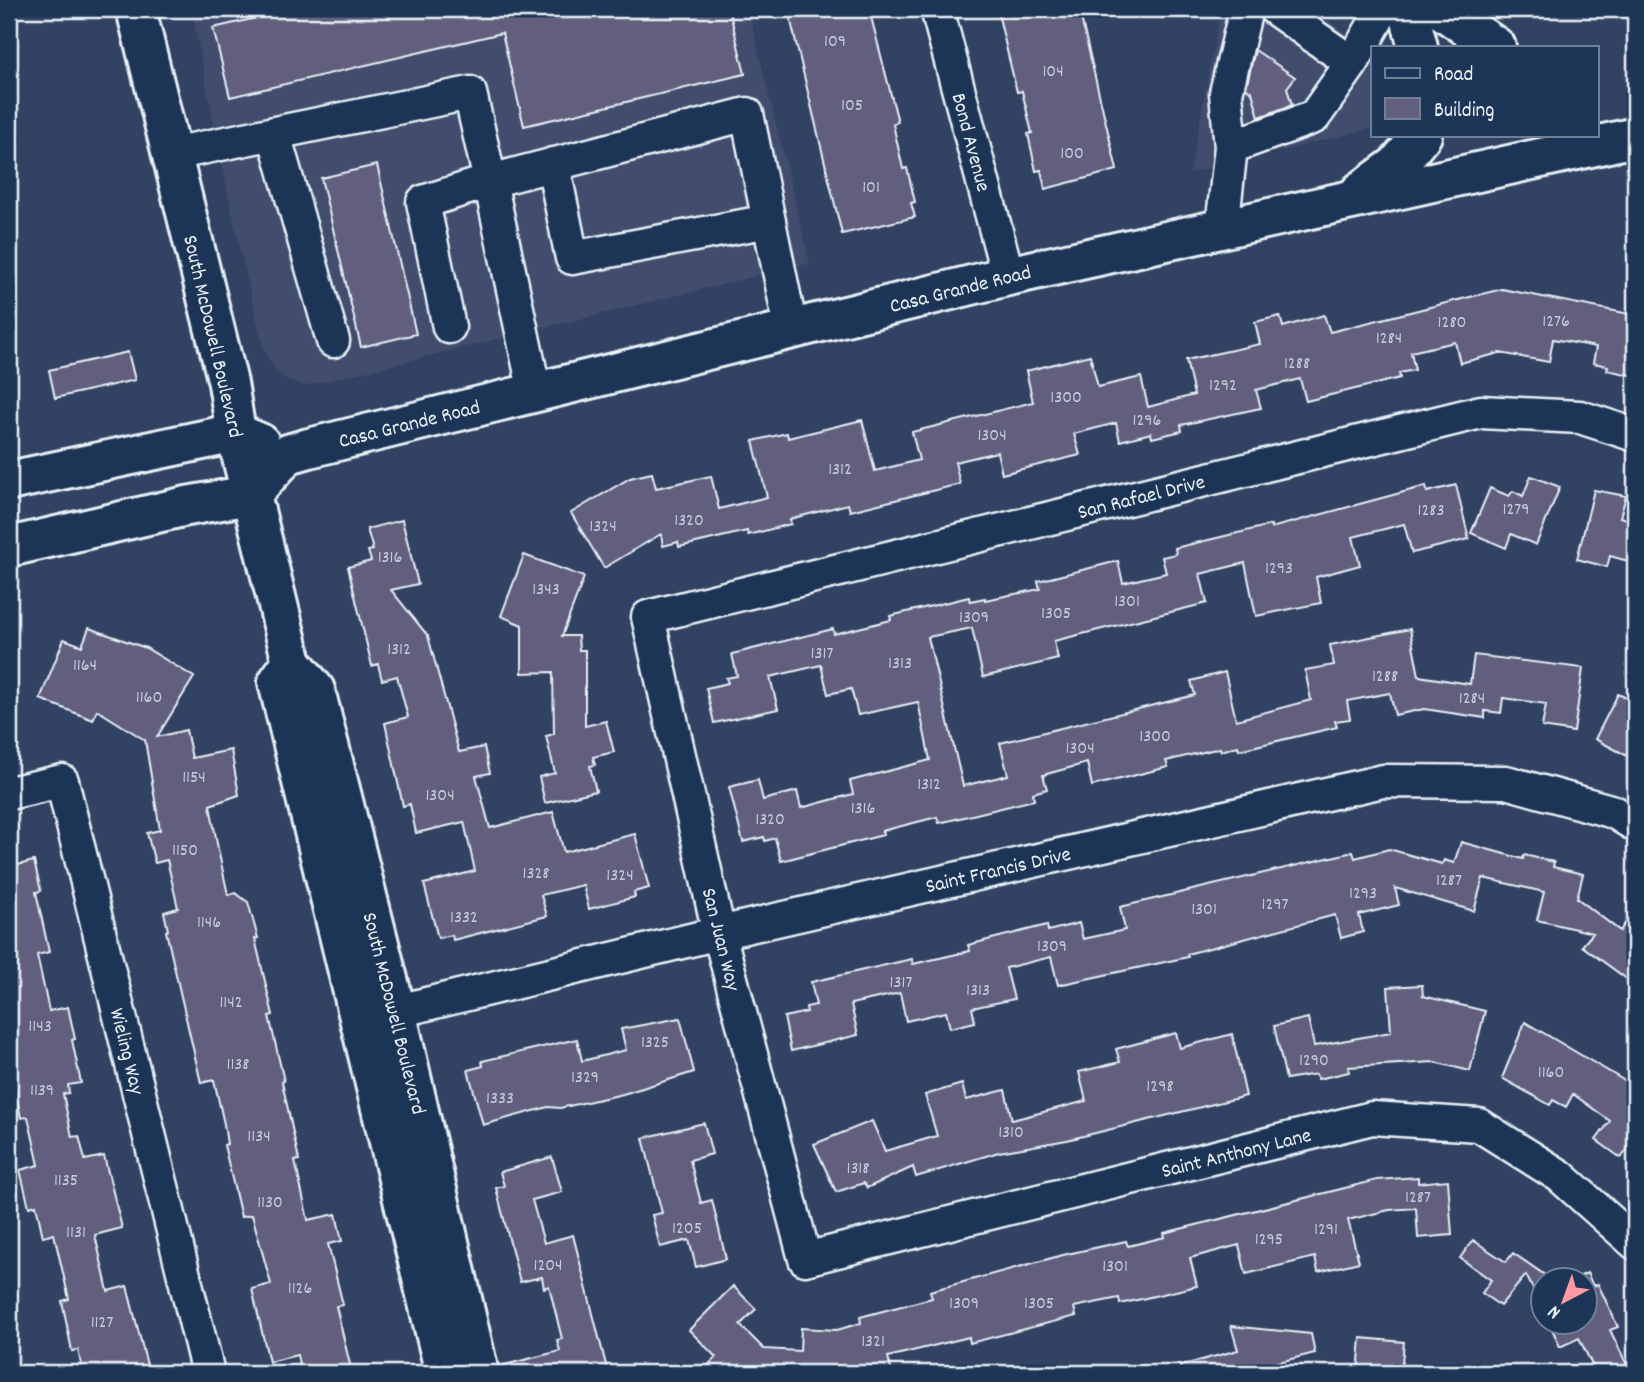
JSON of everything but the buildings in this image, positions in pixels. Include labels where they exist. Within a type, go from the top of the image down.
[{"type":"main road","name":"South McDowell Boulevard","points":[[136,9],[228,383],[250,495],[292,662],[278,682],[379,1015],[480,1373]]},
{"type":"main road","points":[[1408,9],[1418,46]]},
{"type":"main road","points":[[1441,9],[1495,46]]},
{"type":"main road","points":[[1598,117],[1634,139]]},
{"type":"main road","points":[[1350,200],[1397,165],[1421,136]]},
{"type":"main road","name":"Casa Grande Road","points":[[288,454],[1008,276],[1634,139]]},
{"type":"main road","points":[[9,481],[236,433],[288,454],[250,495],[187,506],[9,547]]},
{"type":"main road","name":"South McDowell Boulevard","points":[[379,1015],[445,1373]]},
{"type":"street","name":"Bond Avenue","points":[[937,9],[1008,276]]},
{"type":"street","points":[[1222,228],[1231,147],[1226,93],[1246,9]]},
{"type":"street","points":[[1275,9],[1352,63]]},
{"type":"street","points":[[1231,147],[1314,117],[1352,63],[1383,9]]},
{"type":"street","points":[[172,154],[470,93],[535,393]]},
{"type":"street","points":[[450,327],[423,202],[490,181],[747,114],[791,329]]},
{"type":"street","points":[[274,134],[333,341]]},
{"type":"street","points":[[553,164],[572,258],[769,221]]},
{"type":"street","name":"San Rafael Drive","points":[[648,617],[1481,412],[1580,417],[1635,435]]},
{"type":"street","name":"San Juan Way","points":[[648,617],[719,933],[805,1259]]},
{"type":"street","name":"Wieling Way","points":[[9,793],[62,781],[208,1373]]},
{"type":"street","name":"Saint Francis Drive","points":[[379,1015],[719,933],[1383,781],[1506,782],[1614,812],[1635,825]]},
{"type":"street","name":"Saint Anthony Lane","points":[[805,1259],[1372,1118],[1479,1125],[1560,1177],[1635,1243]]},
{"type":"shaded area","points":[[207,9],[748,9],[810,263],[305,386],[287,380],[276,371],[264,350],[234,223],[192,12]]},
{"type":"shaded area","points":[[1221,9],[1311,9],[1371,51],[1371,128],[1190,173]]}]
